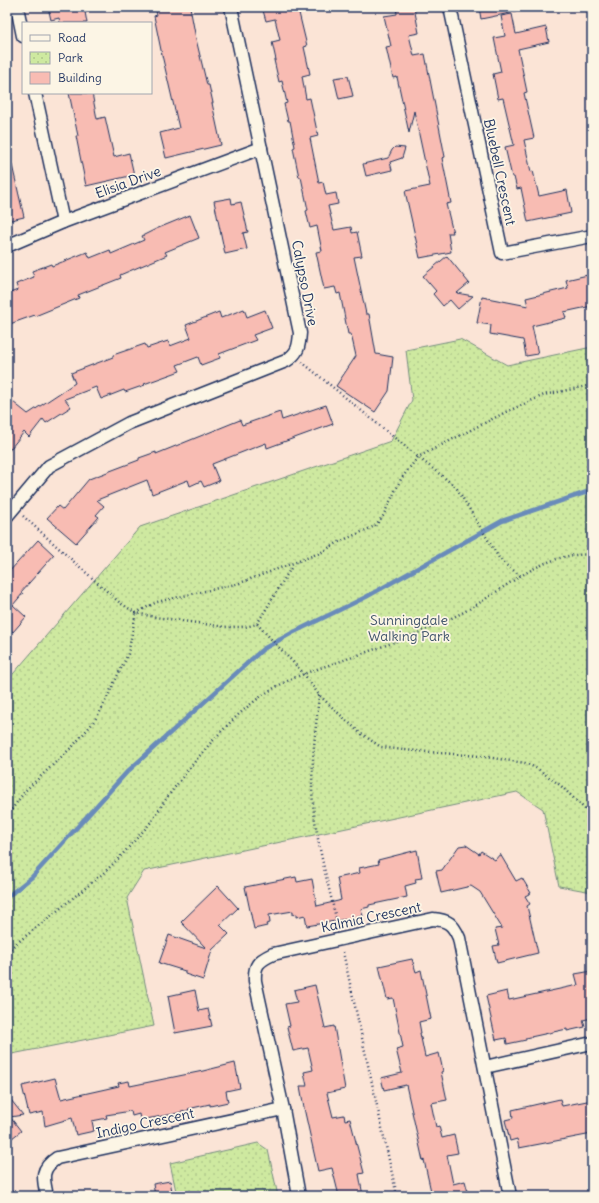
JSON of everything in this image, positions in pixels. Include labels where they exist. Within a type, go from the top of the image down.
[{"type":"street","points":[[17,7],[22,31]]},
{"type":"street","name":"Calypso Drive","points":[[231,7],[300,333],[299,346],[294,355]]},
{"type":"street","name":"Bluebell Crescent","points":[[450,7],[502,253],[592,236]]},
{"type":"street","points":[[35,94],[63,222]]},
{"type":"street","name":"Elisia Drive","points":[[7,246],[63,222],[261,148]]},
{"type":"street","points":[[10,512],[49,466],[129,422],[286,361],[294,355]]},
{"type":"street","name":"Kalmia Crescent","points":[[299,1196],[283,1109],[255,981],[255,972],[258,964],[264,958],[273,954],[433,919],[450,923],[456,929],[459,938],[510,1196]]},
{"type":"street","points":[[485,1067],[592,1043]]},
{"type":"street","name":"Indigo Crescent","points":[[47,1196],[44,1182],[44,1172],[48,1164],[57,1158],[283,1109]]},
{"type":"path","points":[[294,355],[418,457],[451,482],[460,493],[492,548],[506,566],[521,576]]},
{"type":"path","points":[[136,613],[157,602],[240,583],[320,553],[339,542],[375,526],[383,516],[401,479],[418,457],[506,412],[544,395],[592,385]]},
{"type":"path","points":[[10,512],[120,603],[136,613],[225,627],[245,627],[257,624],[294,562]]},
{"type":"path","points":[[7,951],[113,864],[147,826],[192,766],[222,730],[249,705],[276,686],[304,674],[395,642],[459,614],[521,576],[556,559],[573,555],[592,555]]},
{"type":"path","points":[[7,816],[24,791],[73,746],[100,712],[128,654],[136,613]]},
{"type":"path","points":[[257,624],[304,674],[319,695],[360,733],[381,747],[479,756],[525,763],[538,769],[560,784],[592,816]]},
{"type":"path","points":[[319,695],[313,767],[316,830],[397,1196]]},
{"type":"green space","name":"Sunningdale Walking Park","points":[[460,339],[507,365],[592,347],[592,892],[559,886],[543,809],[517,792],[144,871],[127,898],[154,1026],[7,1055],[7,681],[140,527],[391,441],[412,400],[406,350]]},
{"type":"green space","points":[[258,1143],[268,1150],[278,1196],[177,1196],[170,1163]]},
{"type":"building","points":[[48,7],[86,7],[87,12],[85,12],[87,22],[60,22],[59,18],[51,20]]},
{"type":"building","points":[[155,7],[190,7],[207,85],[209,85],[221,145],[166,158],[160,133],[179,128],[154,16],[157,15]]},
{"type":"building","points":[[262,7],[305,7],[305,11],[299,13],[307,46],[304,47],[310,74],[302,76],[306,99],[310,98],[318,136],[310,138],[319,183],[323,182],[326,195],[336,193],[338,204],[328,206],[334,230],[351,227],[352,233],[357,232],[362,256],[354,257],[366,314],[369,314],[376,354],[393,357],[389,391],[375,412],[336,386],[356,356],[351,334],[348,334],[340,293],[337,294],[335,287],[324,289],[316,252],[322,251],[317,226],[310,228],[301,177],[299,177],[293,148],[295,147],[290,121],[288,121],[284,104],[287,103],[282,81],[279,82],[274,60],[276,60],[272,42],[280,40],[275,19],[266,21]]},
{"type":"building","points":[[396,7],[414,7],[419,33],[409,35],[414,56],[425,54],[445,157],[442,158],[451,203],[446,204],[453,233],[448,233],[451,252],[420,258],[405,191],[430,186],[414,111],[409,133],[397,77],[393,78],[386,47],[391,46],[384,16],[397,14]]},
{"type":"building","points":[[479,7],[515,7],[515,12],[481,19]]},
{"type":"building","points":[[512,14],[516,34],[546,27],[549,42],[518,49],[527,92],[524,93],[534,138],[524,140],[531,172],[533,171],[539,196],[567,190],[571,213],[528,222],[521,188],[517,189],[514,177],[512,177],[505,147],[514,145],[503,98],[498,99],[493,74],[501,72],[494,38],[505,36],[501,16]]},
{"type":"building","points":[[348,76],[353,96],[339,99],[334,78]]},
{"type":"building","points":[[69,94],[92,94],[97,119],[105,117],[114,157],[129,153],[134,175],[86,186],[76,136],[78,136]]},
{"type":"building","points":[[395,147],[405,148],[402,158],[390,162],[392,170],[366,176],[363,164],[388,158]]},
{"type":"building","points":[[12,165],[24,217],[7,221],[7,166]]},
{"type":"building","points":[[231,198],[232,204],[241,202],[248,232],[243,233],[247,249],[225,254],[214,201]]},
{"type":"building","points":[[190,215],[199,238],[165,252],[167,255],[120,275],[121,278],[78,295],[79,298],[35,316],[7,325],[7,294],[18,290],[16,284],[34,277],[32,271],[51,264],[52,266],[87,252],[90,258],[110,250],[111,254],[144,240],[142,236],[156,229]]},
{"type":"building","points":[[447,256],[469,283],[457,293],[473,296],[458,309],[450,300],[443,306],[433,294],[436,291],[423,276]]},
{"type":"building","points":[[592,274],[592,306],[564,312],[566,318],[532,326],[538,354],[526,356],[523,340],[490,334],[491,325],[477,323],[482,297],[528,306],[526,298],[568,288],[566,280]]},
{"type":"building","points":[[244,309],[247,317],[265,310],[272,328],[253,335],[256,340],[219,354],[220,358],[201,365],[198,357],[177,365],[180,371],[125,392],[124,390],[101,399],[96,387],[65,399],[71,407],[46,423],[43,419],[29,437],[24,432],[7,453],[7,409],[13,402],[28,414],[75,383],[71,373],[113,357],[113,355],[145,344],[147,348],[168,341],[170,346],[191,338],[186,325],[219,312],[221,318]]},
{"type":"building","points":[[326,405],[333,424],[267,448],[266,443],[212,464],[219,481],[204,487],[201,481],[190,486],[188,480],[152,494],[147,480],[97,500],[104,506],[96,515],[99,517],[76,543],[47,518],[58,506],[63,510],[89,479],[139,460],[139,458],[156,452],[156,454],[240,420],[242,425],[280,412],[282,420]]},
{"type":"building","points":[[38,540],[54,555],[21,592],[23,593],[13,605],[26,617],[13,632],[7,626],[7,574]]},
{"type":"building","points":[[466,845],[479,854],[481,851],[495,860],[500,854],[516,881],[522,878],[531,893],[525,896],[530,904],[527,906],[538,953],[497,963],[493,946],[499,945],[495,929],[502,928],[480,892],[471,886],[441,893],[436,871],[442,870],[459,846]]},
{"type":"building","points":[[417,850],[422,878],[415,879],[416,883],[405,886],[407,897],[369,905],[369,907],[361,909],[363,916],[307,926],[305,915],[297,917],[297,914],[293,915],[293,911],[269,915],[270,923],[266,924],[267,926],[254,929],[245,887],[296,877],[297,882],[312,879],[317,906],[341,900],[337,878],[360,873],[359,868],[379,864],[378,860]]},
{"type":"building","points":[[218,886],[238,908],[220,925],[229,934],[212,950],[203,980],[185,974],[185,971],[159,963],[169,935],[206,948],[181,922]]},
{"type":"building","points":[[412,959],[416,972],[421,970],[431,1019],[419,1022],[425,1057],[439,1053],[443,1071],[441,1072],[447,1100],[431,1103],[436,1127],[439,1126],[442,1138],[454,1135],[458,1153],[447,1155],[453,1184],[465,1181],[469,1196],[432,1196],[406,1085],[384,1090],[381,1078],[402,1073],[396,1049],[403,1047],[393,998],[387,999],[379,966]]},
{"type":"building","points":[[592,971],[592,1018],[583,1020],[585,1027],[567,1031],[567,1029],[526,1038],[526,1040],[507,1044],[506,1038],[496,1040],[486,996],[507,991],[509,1000],[578,985],[575,974]]},
{"type":"building","points":[[315,985],[325,1028],[334,1026],[345,1089],[327,1093],[333,1117],[344,1115],[345,1120],[350,1119],[364,1173],[359,1174],[363,1196],[339,1196],[332,1168],[318,1171],[300,1086],[307,1086],[304,1072],[313,1070],[308,1048],[293,1051],[287,1027],[290,1026],[285,1004],[297,1002],[294,990]]},
{"type":"building","points":[[195,990],[199,1011],[208,1009],[212,1026],[175,1033],[168,996]]},
{"type":"building","points":[[235,1063],[240,1088],[226,1091],[228,1102],[210,1106],[210,1104],[174,1114],[140,1120],[139,1114],[132,1116],[131,1111],[106,1115],[107,1118],[92,1121],[94,1131],[76,1135],[72,1118],[45,1126],[43,1112],[29,1115],[22,1086],[55,1078],[61,1099],[119,1086],[118,1083],[129,1081],[130,1086]]},
{"type":"building","points":[[7,1095],[23,1115],[10,1117],[21,1131],[7,1142]]},
{"type":"building","points":[[560,1099],[562,1106],[592,1100],[592,1134],[519,1148],[517,1139],[510,1141],[505,1120],[513,1118],[512,1110]]},
{"type":"building","points":[[170,1181],[173,1196],[155,1196],[153,1184]]},
{"type":"waterway","points":[[7,897],[32,877],[127,772],[263,649],[292,633],[366,597],[502,521],[587,492],[592,493]]}]
